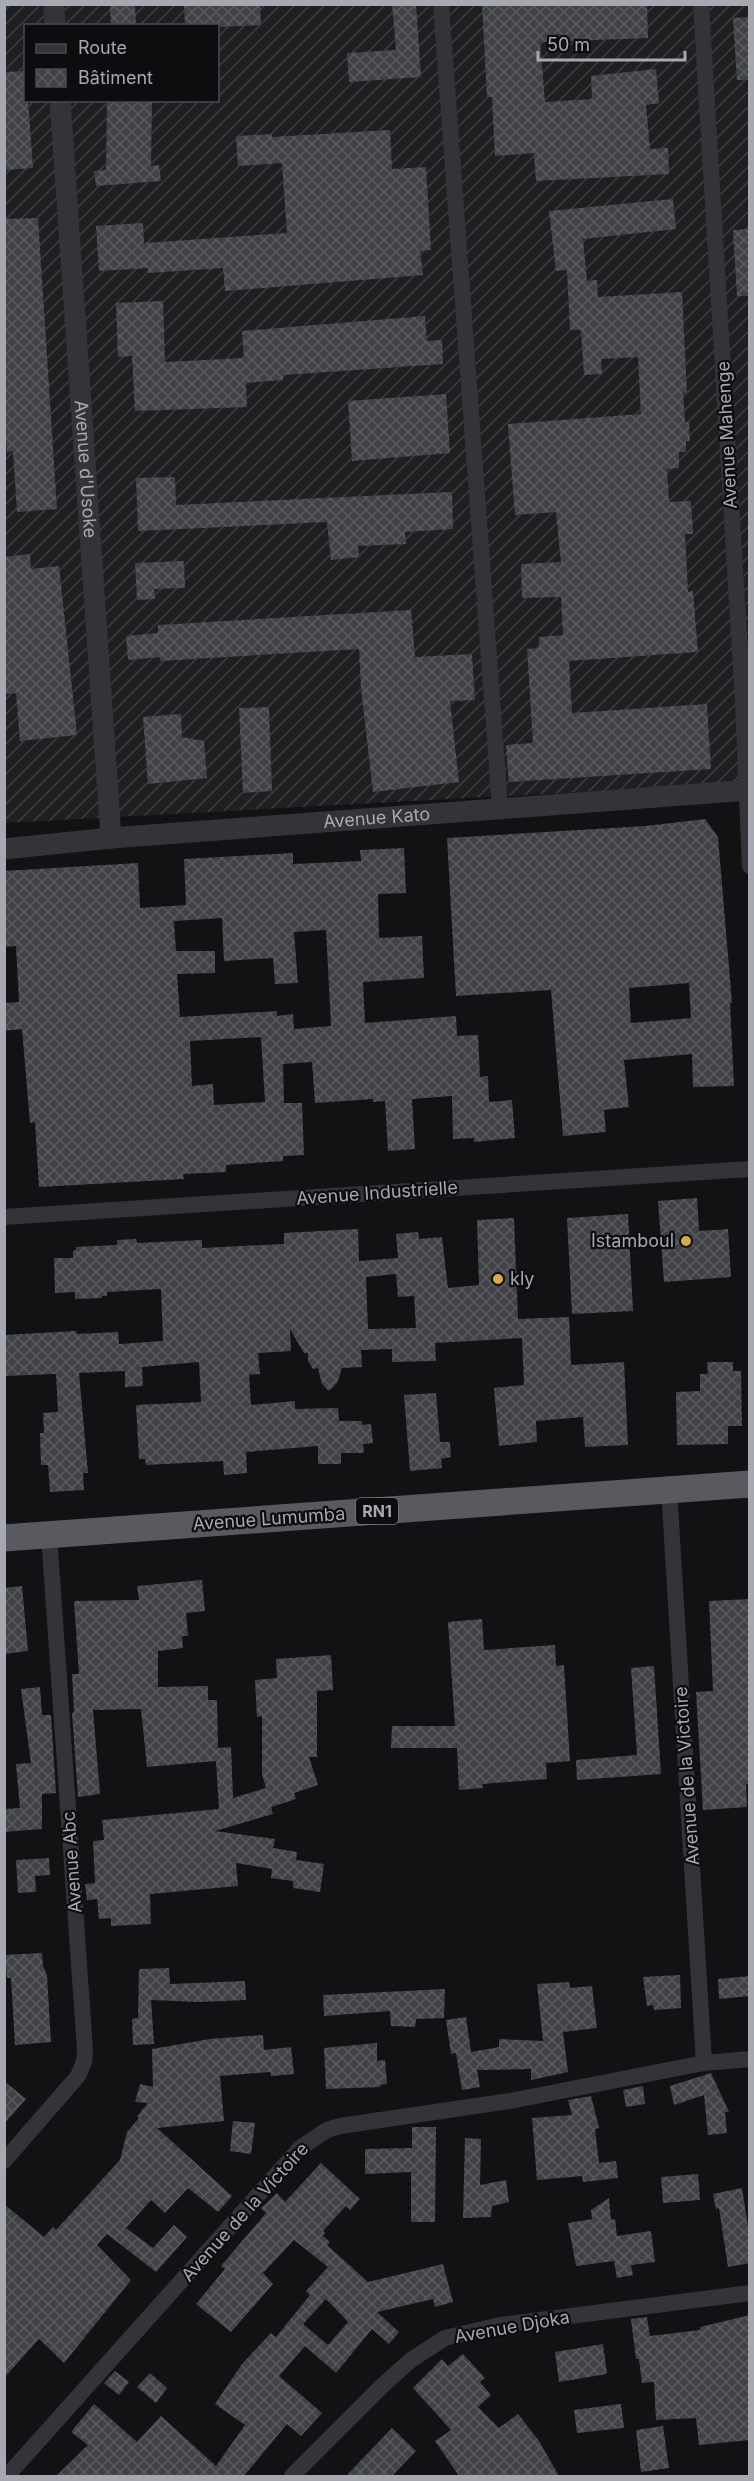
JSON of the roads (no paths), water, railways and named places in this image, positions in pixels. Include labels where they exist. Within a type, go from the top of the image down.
[{"type":"highway","name":"Avenue Lumumba","points":[[4,1538],[750,1484]]},
{"type":"street","points":[[54,4],[55,24]]},
{"type":"street","points":[[441,4],[500,808]]},
{"type":"street","name":"Avenue Mahenge","points":[[701,4],[748,790],[750,866]]},
{"type":"street","name":"Avenue d'Usoke","points":[[60,102],[111,838]]},
{"type":"street","name":"Avenue Kato","points":[[4,849],[111,838],[748,790]]},
{"type":"street","name":"Avenue Industrielle","points":[[4,1217],[750,1169]]},
{"type":"street","name":"Avenue de la Victoire","points":[[669,1489],[704,2063]]},
{"type":"street","name":"Avenue Abc","points":[[4,2161],[78,2076],[84,2062],[85,2050],[50,1535]]},
{"type":"street","name":"Avenue de la Victoire","points":[[7,2476],[300,2148],[313,2137],[340,2126],[510,2101],[704,2063],[750,2059]]},
{"type":"street","name":"Avenue Djoka","points":[[292,2476],[382,2386],[411,2360],[445,2338],[500,2325],[750,2293]]},
{"type":"place","name":"Istamboul","points":[[686,1241]]},
{"type":"place","name":"kly","points":[[498,1279]]}]
